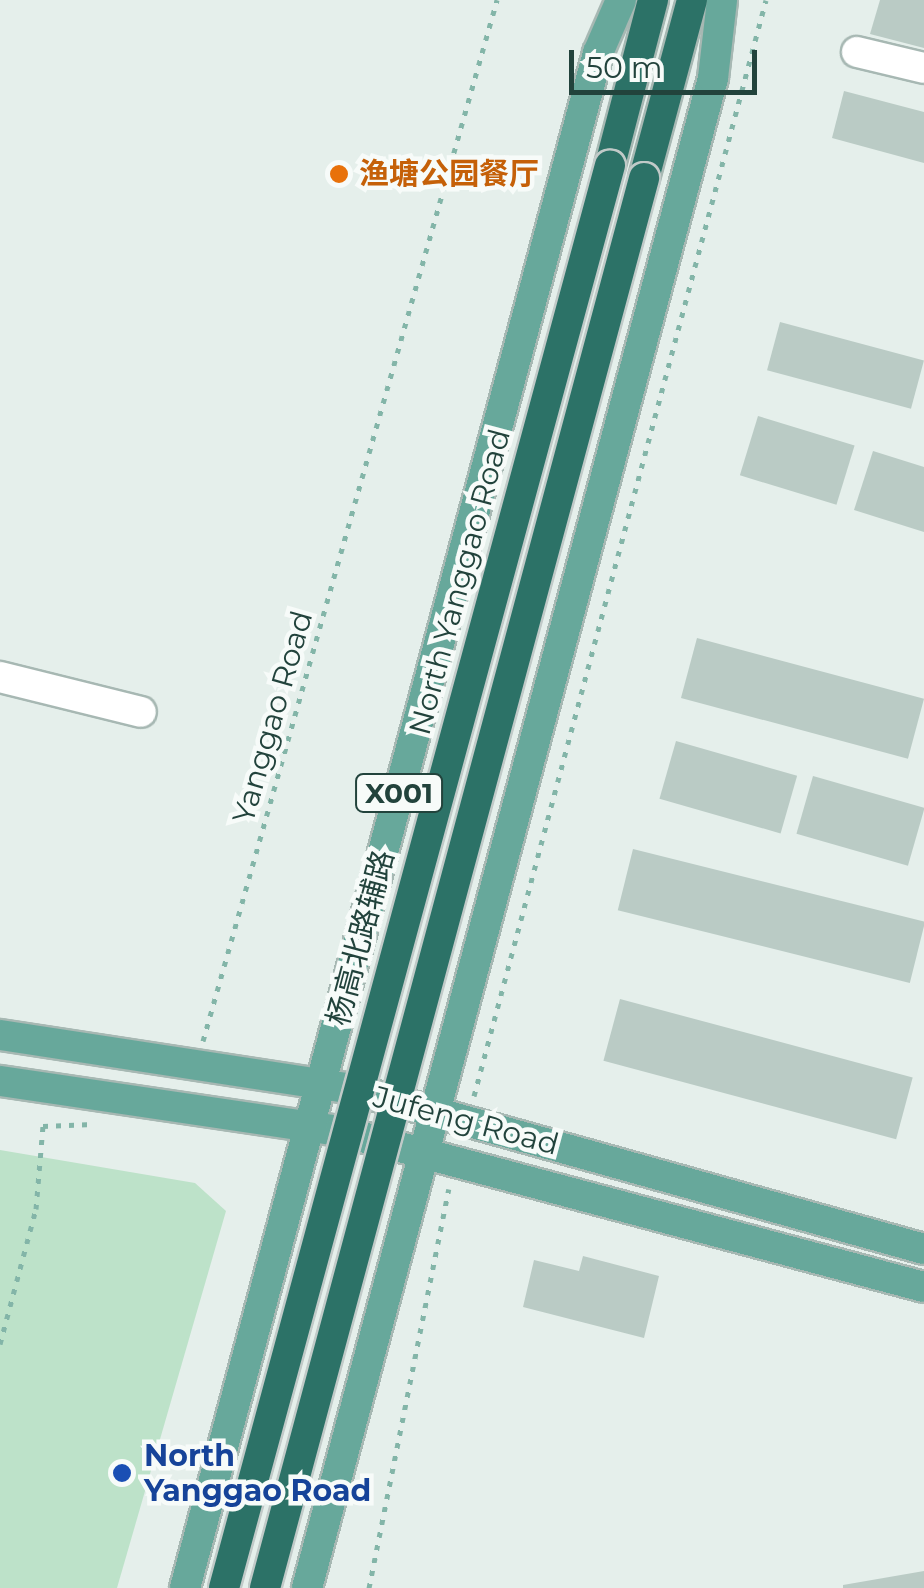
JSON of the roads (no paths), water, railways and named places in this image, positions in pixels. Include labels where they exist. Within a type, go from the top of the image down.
[{"type":"highway","name":"North Yanggao Road","points":[[224,1588],[654,0]]},
{"type":"highway","name":"X001","points":[[266,1588],[692,0]]},
{"type":"main road","name":"杨高北路辅路","points":[[185,1588],[593,72],[620,0]]},
{"type":"main road","points":[[307,1588],[713,78],[722,0]]},
{"type":"main road","name":"Jufeng Road","points":[[0,1035],[322,1083],[924,1249]]},
{"type":"main road","name":"Jufeng Road","points":[[0,1081],[310,1126],[924,1287]]},
{"type":"street","points":[[857,52],[924,68]]},
{"type":"street","points":[[0,677],[141,712]]},
{"type":"place","name":"渔塘公园餐厅","points":[[339,174]]},
{"type":"place","name":"North Yanggao Road","points":[[122,1473]]}]
